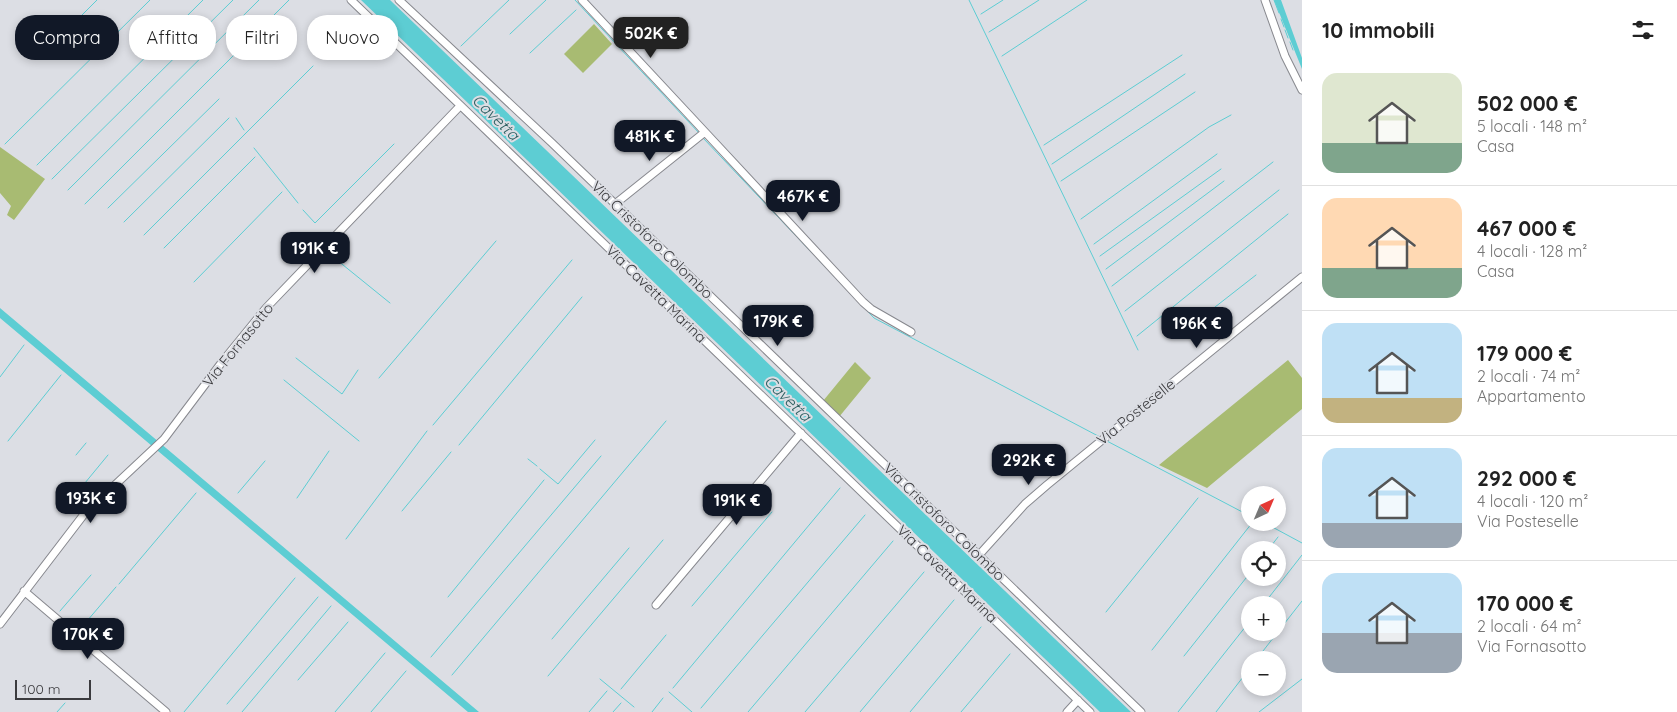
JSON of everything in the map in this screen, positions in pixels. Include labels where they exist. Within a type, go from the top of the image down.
[{"type":"street","name":"Via Cavetta Marina","points":[[351,0],[1090,712]]},
{"type":"street","name":"Via Cristoforo Colombo","points":[[399,0],[615,204],[1141,712]]},
{"type":"street","points":[[582,0],[703,134],[863,302],[870,309],[911,332]]},
{"type":"street","points":[[1266,0],[1285,56],[1302,90]]},
{"type":"street","name":"Via Fornasotto","points":[[0,624],[85,513],[164,439],[222,362],[266,308],[460,106]]},
{"type":"street","points":[[615,204],[703,134]]},
{"type":"street","name":"Via Posteselle","points":[[979,555],[1025,504],[1302,277]]},
{"type":"street","points":[[656,605],[801,433]]},
{"type":"street","points":[[24,591],[166,712]]},
{"type":"street","points":[[1067,712],[1078,700]]},
{"type":"green space","points":[[594,24],[612,44],[583,73],[564,54]]},
{"type":"green space","points":[[0,147],[45,179],[14,220],[7,215],[11,206],[0,193]]},
{"type":"green space","points":[[1288,360],[1302,378],[1302,409],[1207,488],[1159,465]]},
{"type":"green space","points":[[855,362],[871,378],[839,417],[823,401]]},
{"type":"water","name":"Cavetta","points":[[361,0],[390,0],[1131,712],[1100,712],[398,36],[398,15],[377,15]]},
{"type":"water","points":[[1274,0],[1281,0],[1302,58],[1302,69]]},
{"type":"water","points":[[0,308],[479,712],[468,712],[0,318]]},
{"type":"waterway","points":[[82,15],[97,0]]},
{"type":"waterway","points":[[5,144],[150,0]]},
{"type":"waterway","points":[[37,165],[203,0]]},
{"type":"waterway","points":[[52,179],[233,0]]},
{"type":"waterway","points":[[68,190],[259,0]]},
{"type":"waterway","points":[[85,204],[289,0]]},
{"type":"waterway","points":[[461,46],[509,0]]},
{"type":"waterway","points":[[510,34],[546,0]]},
{"type":"waterway","points":[[575,0],[699,133]]},
{"type":"waterway","points":[[969,0],[1138,350]]},
{"type":"waterway","points":[[981,14],[1003,0]]},
{"type":"waterway","points":[[989,32],[1039,0]]},
{"type":"waterway","points":[[1002,56],[1087,0]]},
{"type":"waterway","points":[[1274,0],[1279,13]]},
{"type":"waterway","points":[[530,53],[576,10]]},
{"type":"waterway","points":[[1281,19],[1284,27]]},
{"type":"waterway","points":[[1285,30],[1288,38]]},
{"type":"waterway","points":[[1290,42],[1293,50]]},
{"type":"waterway","points":[[1044,145],[1182,55]]},
{"type":"waterway","points":[[144,235],[313,66]]},
{"type":"waterway","points":[[1052,164],[1185,74]]},
{"type":"waterway","points":[[1061,181],[1195,92]]},
{"type":"waterway","points":[[108,208],[219,99]]},
{"type":"waterway","points":[[1081,219],[1209,127],[1231,115]]},
{"type":"waterway","points":[[124,222],[229,118]]},
{"type":"waterway","points":[[236,118],[244,130]]},
{"type":"waterway","points":[[703,138],[874,318],[1100,437]]},
{"type":"waterway","points":[[303,210],[315,223],[394,144]]},
{"type":"waterway","points":[[254,148],[298,203]]},
{"type":"waterway","points":[[1094,244],[1217,154]]},
{"type":"waterway","points":[[164,248],[255,157]]},
{"type":"waterway","points":[[1112,286],[1273,162]]},
{"type":"waterway","points":[[1100,256],[1221,169]]},
{"type":"waterway","points":[[1106,269],[1224,181]]},
{"type":"waterway","points":[[1125,311],[1279,190]]},
{"type":"waterway","points":[[194,282],[282,192]]},
{"type":"waterway","points":[[1137,336],[1288,214]]},
{"type":"waterway","points":[[379,378],[496,241]]},
{"type":"waterway","points":[[327,252],[390,303]]},
{"type":"waterway","points":[[433,425],[572,260]]},
{"type":"waterway","points":[[1201,318],[1256,275]]},
{"type":"waterway","points":[[459,445],[582,297]]},
{"type":"waterway","points":[[0,377],[24,345]]},
{"type":"waterway","points":[[296,358],[342,394],[358,370]]},
{"type":"waterway","points":[[8,441],[61,375]]},
{"type":"waterway","points":[[284,380],[359,441]]},
{"type":"waterway","points":[[452,675],[666,421]]},
{"type":"waterway","points":[[346,539],[427,431]]},
{"type":"waterway","points":[[540,469],[558,484],[595,440]]},
{"type":"waterway","points":[[1105,440],[1241,511]]},
{"type":"waterway","points":[[76,455],[86,443]]},
{"type":"waterway","points":[[297,498],[329,451]]},
{"type":"waterway","points":[[402,511],[451,452]]},
{"type":"waterway","points":[[80,489],[108,455]]},
{"type":"waterway","points":[[431,657],[601,456]]},
{"type":"waterway","points":[[528,459],[537,466]]},
{"type":"waterway","points":[[238,493],[265,461]]},
{"type":"waterway","points":[[448,597],[544,480]]},
{"type":"waterway","points":[[673,688],[840,488]]},
{"type":"waterway","points":[[119,584],[196,493]]},
{"type":"waterway","points":[[1106,612],[1198,498]]},
{"type":"waterway","points":[[692,606],[772,512]]},
{"type":"waterway","points":[[701,708],[865,515]]},
{"type":"waterway","points":[[1152,650],[1246,531]]},
{"type":"waterway","points":[[1280,531],[1302,543]]},
{"type":"waterway","points":[[1275,541],[1278,537]]},
{"type":"waterway","points":[[548,676],[663,540]]},
{"type":"waterway","points":[[748,712],[893,541]]},
{"type":"waterway","points":[[552,639],[629,548]]},
{"type":"waterway","points":[[1270,596],[1302,555]]},
{"type":"waterway","points":[[805,712],[924,572]]},
{"type":"waterway","points":[[60,611],[91,575]]},
{"type":"waterway","points":[[184,712],[295,578]]},
{"type":"waterway","points":[[1184,656],[1241,584]]},
{"type":"waterway","points":[[81,628],[116,587]]},
{"type":"waterway","points":[[227,704],[318,597]]},
{"type":"waterway","points":[[860,712],[954,600]]},
{"type":"waterway","points":[[1263,651],[1302,601]]},
{"type":"waterway","points":[[242,712],[331,606]]},
{"type":"waterway","points":[[298,680],[348,622]]},
{"type":"waterway","points":[[910,712],[981,627]]},
{"type":"waterway","points":[[1178,712],[1241,632]]},
{"type":"waterway","points":[[621,689],[666,635]]},
{"type":"waterway","points":[[335,712],[385,653]]},
{"type":"waterway","points":[[961,712],[1010,654]]},
{"type":"waterway","points":[[371,712],[406,671]]},
{"type":"waterway","points":[[600,679],[634,707]]},
{"type":"waterway","points":[[1259,712],[1302,679]]},
{"type":"waterway","points":[[1216,712],[1241,680]]},
{"type":"waterway","points":[[589,712],[607,691]]},
{"type":"waterway","points":[[669,692],[692,712]]},
{"type":"waterway","points":[[652,712],[663,698]]},
{"type":"waterway","points":[[57,712],[65,703]]},
{"type":"waterway","points":[[613,712],[621,703]]}]
